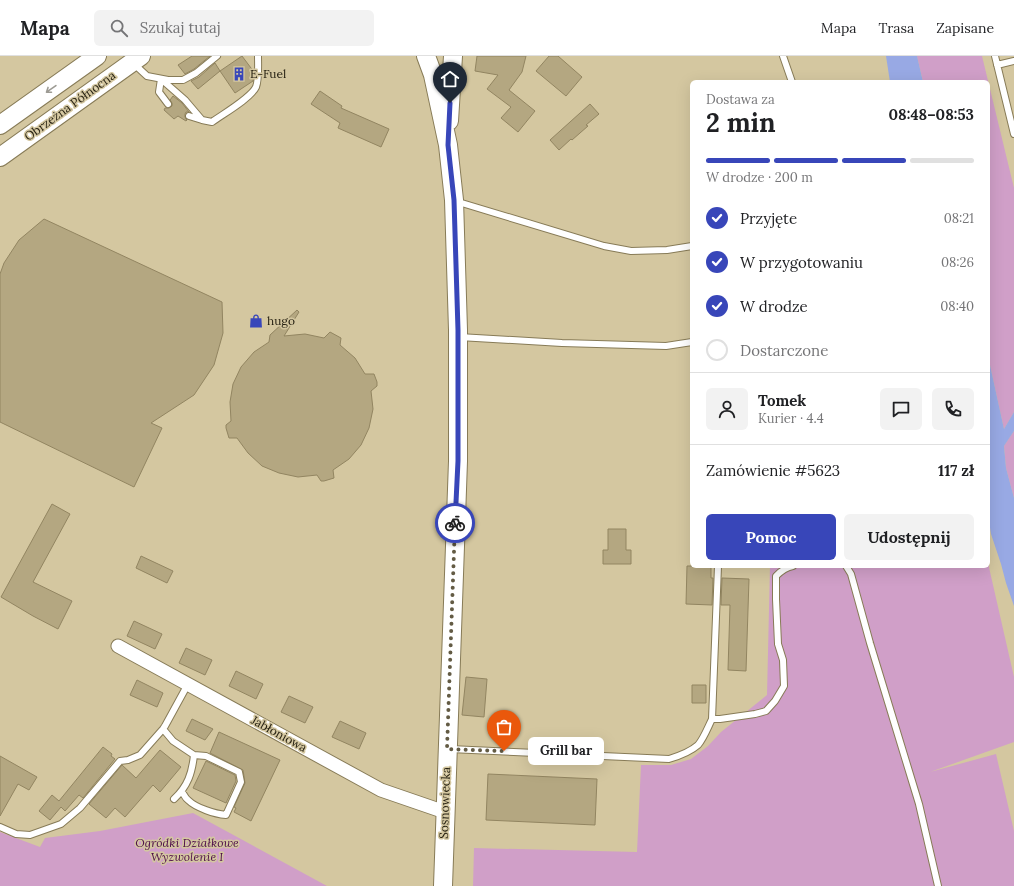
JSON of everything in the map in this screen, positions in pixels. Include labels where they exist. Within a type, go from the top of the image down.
[{"type":"street","name":"Obrzeżna Północna","points":[[0,124],[97,56]]},
{"type":"street","name":"Sosnowiecka","points":[[426,56],[433,75],[448,145],[454,200],[458,337],[458,461],[442,886]]},
{"type":"street","name":"Sosnowiecka","points":[[448,145],[453,56]]},
{"type":"street","name":"Obrzeżna Północna","points":[[0,157],[136,59]]},
{"type":"street","points":[[0,124],[16,145]]},
{"type":"street","name":"Jabłoniowa","points":[[118,646],[381,790],[445,812]]},
{"type":"lane","points":[[136,59],[147,76],[168,80],[183,80],[196,73],[217,56]]},
{"type":"lane","points":[[189,116],[212,122],[246,99],[256,87],[259,69],[258,56]]},
{"type":"lane","points":[[783,56],[791,80]]},
{"type":"lane","points":[[995,56],[1014,134]]},
{"type":"lane","points":[[997,65],[1014,61]]},
{"type":"lane","points":[[161,79],[159,92],[168,104]]},
{"type":"lane","points":[[161,79],[185,100],[202,120]]},
{"type":"lane","points":[[454,200],[604,246],[631,250],[667,250],[690,246]]},
{"type":"lane","points":[[458,337],[562,343],[666,346],[690,342]]},
{"type":"lane","points":[[447,749],[668,759],[684,754],[698,745],[712,719],[718,568]]},
{"type":"lane","points":[[712,719],[754,714],[766,711],[775,701],[784,686],[783,660],[778,644],[776,576],[786,568]]},
{"type":"lane","points":[[847,568],[851,574],[870,643],[919,804],[938,886]]},
{"type":"lane","points":[[0,827],[16,834],[30,835],[61,824],[80,808],[120,761],[128,760],[140,755],[165,726],[188,684]]},
{"type":"lane","points":[[162,729],[173,742],[194,755],[206,756],[240,772],[242,782],[226,815],[214,814],[194,804],[187,799],[182,792]]},
{"type":"lane","points":[[174,799],[182,792],[189,779],[194,755]]},
{"type":"green space","points":[[917,56],[982,56],[988,80],[923,80]]},
{"type":"green space","points":[[990,89],[1014,188],[1014,412],[1004,429],[990,365]]},
{"type":"green space","points":[[1014,431],[1014,498],[1006,468],[1004,446]]},
{"type":"green space","points":[[770,568],[989,568],[1014,677],[1014,742],[930,772],[996,754],[1014,831],[1014,886],[473,886],[474,848],[637,852],[641,765],[671,765],[691,759],[708,746],[721,732],[767,695]]},
{"type":"green space","name":"Ogródki Działkowe Wyzwolenie I","points":[[193,813],[327,886],[0,886],[0,832],[40,847],[45,838],[100,831]]},
{"type":"water","points":[[886,56],[917,56],[923,80],[890,80]]},
{"type":"water","points":[[990,365],[1004,429],[1014,412],[1014,431],[1004,446],[1006,468],[1014,498],[1014,606],[991,534]]},
{"type":"building","points":[[192,56],[210,56],[194,69],[185,74],[178,65]]},
{"type":"building","name":"E-Fuel","points":[[242,56],[254,72],[253,81],[235,93],[220,71]]},
{"type":"building","points":[[477,56],[526,56],[522,72],[509,90],[535,111],[518,132],[501,118],[511,107],[487,89],[498,75],[475,71]]},
{"type":"building","points":[[549,56],[558,56],[582,77],[566,96],[536,71]]},
{"type":"building","points":[[215,63],[220,71],[198,89],[191,81],[199,77]]},
{"type":"building","points":[[320,91],[342,106],[341,108],[389,129],[381,147],[338,128],[340,123],[311,104]]},
{"type":"building","points":[[173,96],[182,103],[189,112],[186,112],[185,114],[186,121],[178,116],[174,119],[164,110],[165,108],[172,106],[170,100]]},
{"type":"building","points":[[590,104],[599,114],[586,125],[588,126],[559,150],[550,140]]},
{"type":"building","points":[[44,219],[222,302],[223,333],[214,365],[194,395],[151,423],[162,428],[134,487],[0,422],[0,274],[4,263],[19,240]]},
{"type":"building","points":[[297,310],[299,312],[284,336],[305,334],[324,338],[330,332],[341,338],[340,345],[355,358],[365,374],[374,374],[377,382],[377,386],[371,391],[373,409],[369,428],[361,445],[349,459],[333,470],[334,478],[324,481],[321,481],[317,475],[298,477],[279,473],[262,466],[248,453],[237,438],[229,438],[226,428],[226,425],[231,421],[230,402],[233,384],[241,367],[254,352],[269,342],[270,335]]},
{"type":"building","points":[[52,504],[70,514],[33,582],[72,601],[58,629],[1,597]]},
{"type":"building","points":[[608,529],[626,529],[626,550],[631,550],[631,564],[603,564],[603,550],[608,550]]},
{"type":"building","points":[[141,556],[173,571],[167,583],[136,568]]},
{"type":"building","points":[[687,566],[690,566],[690,568],[711,568],[711,578],[713,578],[712,605],[686,604]]},
{"type":"building","points":[[722,578],[749,579],[746,671],[728,670],[730,605],[721,605]]},
{"type":"building","points":[[134,621],[162,634],[155,649],[127,636]]},
{"type":"building","points":[[186,648],[212,660],[205,675],[179,663]]},
{"type":"building","points":[[236,671],[263,684],[256,699],[229,686]]},
{"type":"building","points":[[466,677],[487,679],[484,717],[462,715]]},
{"type":"building","points":[[137,680],[163,693],[157,707],[130,695]]},
{"type":"building","points":[[692,685],[706,685],[706,703],[692,703]]},
{"type":"building","points":[[289,696],[313,707],[305,723],[281,712]]},
{"type":"building","points":[[192,719],[213,729],[205,740],[186,731]]},
{"type":"building","points":[[340,721],[366,733],[359,749],[332,737]]},
{"type":"building","points":[[219,732],[280,760],[251,821],[234,812],[236,808],[234,807],[245,783],[243,770],[210,753]]},
{"type":"building","points":[[103,747],[112,754],[111,756],[115,759],[83,798],[79,795],[65,811],[61,807],[50,820],[39,811],[52,795],[59,801]]},
{"type":"building","points":[[160,750],[181,767],[160,792],[153,785],[125,817],[115,808],[106,818],[89,804],[122,765],[136,778]]},
{"type":"building","points":[[0,756],[37,777],[29,790],[18,784],[0,816]]},
{"type":"building","points":[[206,761],[235,775],[236,781],[226,803],[193,788]]},
{"type":"building","points":[[488,774],[597,779],[595,825],[486,820]]},
{"type":"way so far","points":[[455,523],[447,749],[504,751]]},
{"type":"place","name":"E-Fuel","points":[[239,74]]},
{"type":"place","name":"hugo","points":[[256,321]]},
{"type":"place","name":"Grill bar","points":[[504,751]]},
{"type":"route","points":[[450,103],[448,145],[454,200],[458,330],[458,461],[455,523]]}]
